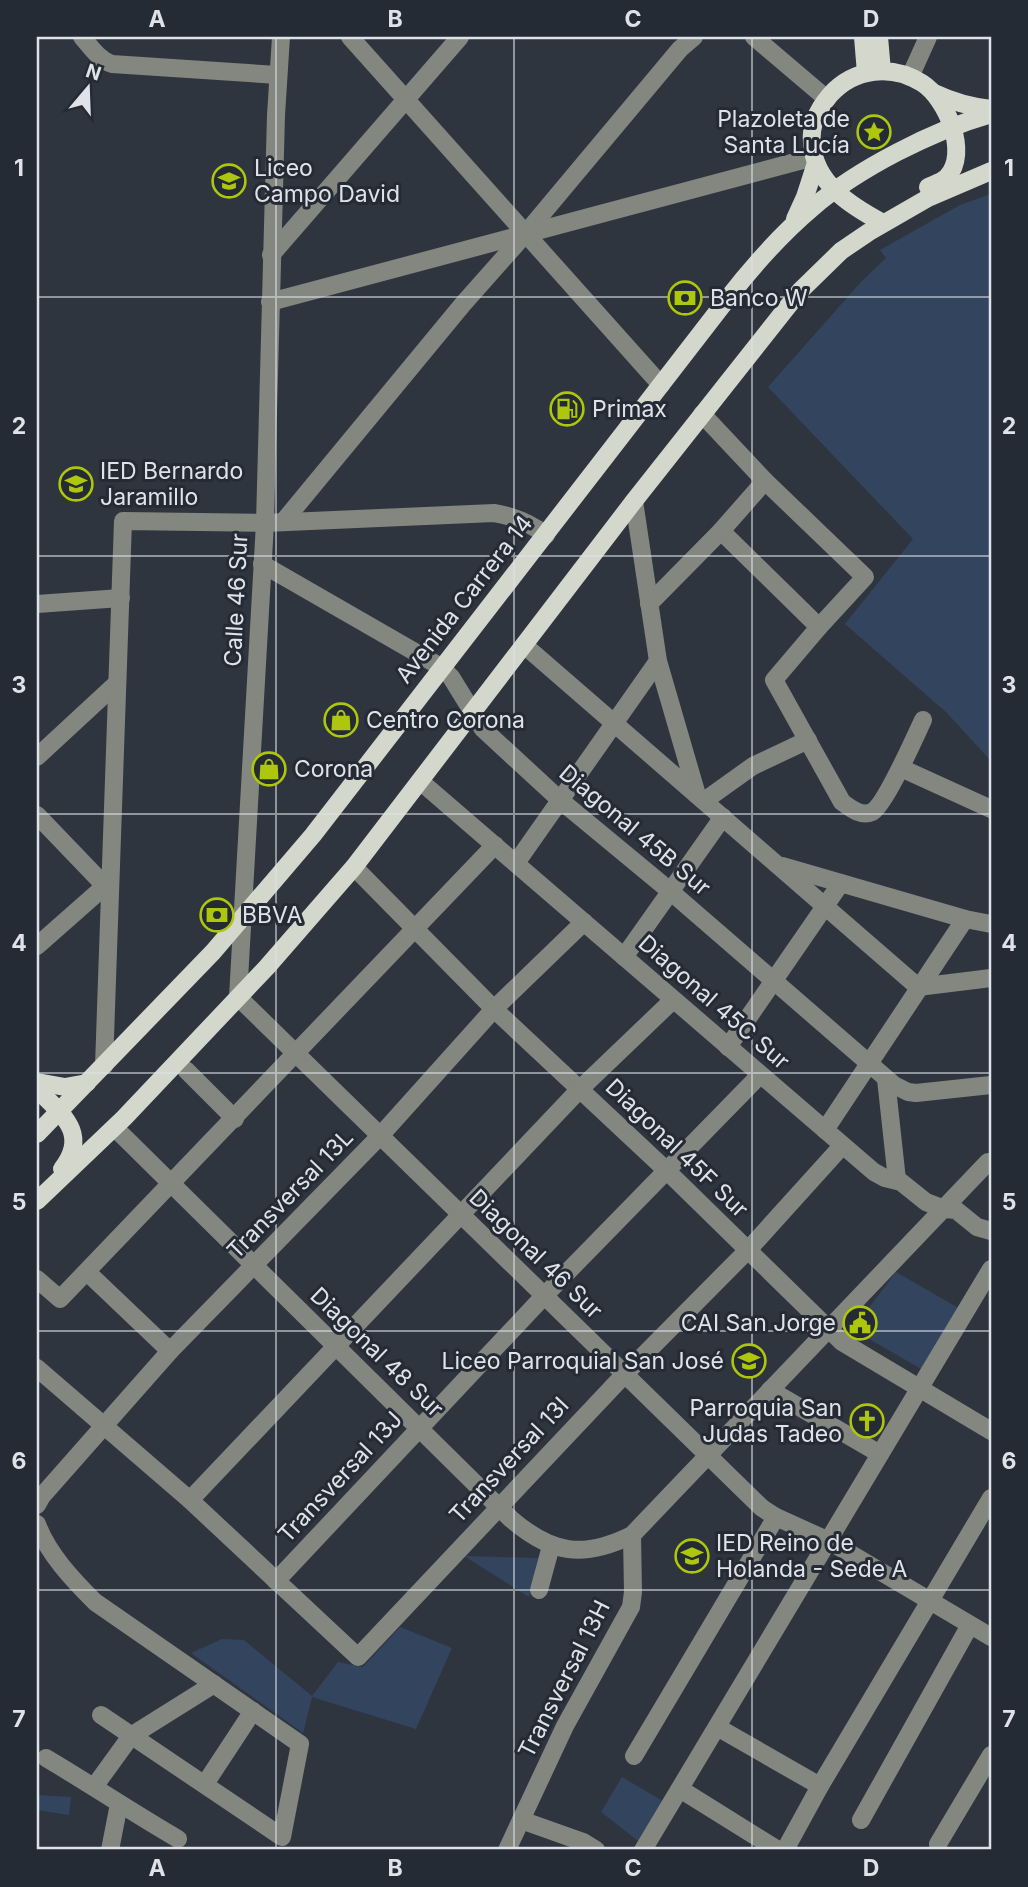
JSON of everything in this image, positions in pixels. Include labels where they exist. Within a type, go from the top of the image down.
[{"type":"main road","points":[[863,37],[874,72]]},
{"type":"main road","points":[[874,72],[879,37]]},
{"type":"main road","points":[[37,1201],[115,1128],[267,967],[354,867],[634,501],[800,291],[825,265],[904,199],[948,176],[956,155],[956,147],[952,127],[941,103],[923,84],[910,77],[874,72],[850,78],[837,87],[820,109],[812,132],[815,160],[825,181],[835,191],[878,220]]},
{"type":"main road","points":[[932,92],[965,105],[991,108]]},
{"type":"main road","name":"Avenida Carrera 14","points":[[37,1133],[214,952],[333,810],[747,274],[792,226],[835,191],[871,168],[952,127],[991,114]]},
{"type":"main road","points":[[792,226],[803,204],[815,160]]},
{"type":"main road","points":[[878,220],[991,171]]},
{"type":"main road","points":[[37,1082],[65,1087],[87,1083]]},
{"type":"main road","points":[[37,1089],[70,1125],[73,1132],[73,1151],[62,1168],[37,1193]]},
{"type":"street","points":[[82,37],[99,56],[112,64],[278,75]]},
{"type":"street","name":"Calle 46 Sur","points":[[238,998],[262,564],[273,523],[270,302],[281,37]]},
{"type":"street","points":[[351,37],[662,385]]},
{"type":"street","points":[[271,255],[460,37]]},
{"type":"street","points":[[273,523],[526,233],[680,49],[694,37]]},
{"type":"street","points":[[754,37],[827,99]]},
{"type":"street","points":[[910,77],[928,37]]},
{"type":"street","points":[[270,302],[526,233],[815,160]]},
{"type":"street","points":[[702,414],[765,481],[865,577],[774,680],[842,802],[852,810],[864,814],[874,811],[901,768],[923,720]]},
{"type":"street","points":[[649,604],[721,531],[765,481]]},
{"type":"street","points":[[634,501],[658,661],[701,798]]},
{"type":"street","points":[[104,1066],[107,888],[123,522],[273,523],[494,513],[511,516],[535,527],[545,535]]},
{"type":"street","points":[[721,531],[819,627]]},
{"type":"street","name":"Diagonal 45B Sur","points":[[262,564],[441,667],[451,677],[477,722],[560,800],[670,891],[886,1079],[902,1089],[916,1093],[991,1085]]},
{"type":"street","points":[[37,604],[121,598]]},
{"type":"street","points":[[524,645],[918,987],[991,978]]},
{"type":"street","points":[[516,863],[658,661]]},
{"type":"street","points":[[37,757],[117,683]]},
{"type":"street","points":[[701,798],[753,766],[808,740]]},
{"type":"street","points":[[901,768],[991,809]]},
{"type":"street","name":"Diagonal 45C Sur","points":[[420,781],[874,1172],[905,1184],[926,1202],[944,1209],[956,1210],[977,1227],[991,1231]]},
{"type":"street","points":[[37,816],[107,888]]},
{"type":"street","points":[[624,957],[723,817]]},
{"type":"street","points":[[37,1279],[60,1299],[495,845]]},
{"type":"street","points":[[777,864],[965,919],[991,924]]},
{"type":"street","name":"Diagonal 45F Sur","points":[[354,867],[494,1009],[667,1170],[828,1329],[852,1349],[991,1432]]},
{"type":"street","points":[[728,1047],[841,883]]},
{"type":"street","points":[[37,946],[107,888]]},
{"type":"street","points":[[825,1130],[965,919]]},
{"type":"street","name":"Transversal 13L","points":[[37,1505],[170,1351],[380,1136],[494,1009],[584,922]]},
{"type":"street","name":"Diagonal 46 Sur","points":[[238,998],[762,1508],[829,1541],[991,1637]]},
{"type":"street","points":[[190,1500],[580,1089],[673,1000]]},
{"type":"street","points":[[186,1070],[235,1119]]},
{"type":"street","name":"Transversal 13J","points":[[276,1581],[544,1296],[760,1075]]},
{"type":"street","points":[[886,1079],[897,1180]]},
{"type":"street","name":"Diagonal 48 Sur","points":[[115,1128],[529,1534],[551,1546],[579,1551],[597,1549],[632,1535]]},
{"type":"street","name":"Transversal 13I","points":[[276,1581],[358,1657],[624,1375],[748,1250],[842,1146]]},
{"type":"street","points":[[632,1535],[988,1162]]},
{"type":"street","points":[[643,1850],[991,1269]]},
{"type":"street","points":[[87,1272],[170,1351]]},
{"type":"street","points":[[37,1368],[190,1500],[276,1581]]},
{"type":"street","points":[[770,1390],[880,1454]]},
{"type":"street","points":[[786,1850],[820,1786],[991,1498]]},
{"type":"street","points":[[634,1756],[776,1517]]},
{"type":"street","points":[[37,1524],[74,1581],[95,1602],[300,1744],[282,1837],[101,1715]]},
{"type":"street","name":"Transversal 13H","points":[[507,1850],[565,1726],[631,1607],[632,1535]]},
{"type":"street","points":[[540,1590],[551,1546]]},
{"type":"street","points":[[860,1820],[970,1625]]},
{"type":"street","points":[[94,1787],[131,1736],[214,1684]]},
{"type":"street","points":[[205,1784],[253,1711]]},
{"type":"street","points":[[717,1727],[820,1786]]},
{"type":"street","points":[[938,1844],[991,1755]]},
{"type":"street","points":[[46,1758],[178,1839]]},
{"type":"street","points":[[680,1789],[754,1844],[778,1850]]},
{"type":"street","points":[[110,1850],[119,1804]]},
{"type":"street","points":[[521,1820],[583,1842],[596,1850]]},
{"type":"shaded area","points":[[991,194],[991,761],[947,713],[845,624],[913,539],[768,387],[861,282],[886,258],[880,250],[960,205]]},
{"type":"shaded area","points":[[896,1272],[962,1310],[925,1371],[862,1335],[870,1321],[862,1317]]},
{"type":"shaded area","points":[[464,1556],[538,1558],[529,1597]]},
{"type":"shaded area","points":[[400,1627],[452,1648],[416,1729],[312,1697],[303,1733],[191,1653],[222,1639],[244,1640],[312,1696],[338,1662],[363,1667]]},
{"type":"shaded area","points":[[622,1777],[666,1803],[641,1843],[601,1812]]},
{"type":"shaded area","points":[[37,1795],[71,1797],[69,1815],[37,1810]]},
{"type":"place","name":"Plazoleta de Santa Lucía","points":[[874,132]]},
{"type":"place","name":"Liceo Campo David","points":[[229,181]]},
{"type":"place","name":"Banco W","points":[[685,298]]},
{"type":"place","name":"Primax","points":[[567,409]]},
{"type":"place","name":"IED Bernardo Jaramillo","points":[[76,484]]},
{"type":"place","name":"Centro Corona","points":[[341,720]]},
{"type":"place","name":"Corona","points":[[269,769]]},
{"type":"place","name":"BBVA","points":[[217,915]]},
{"type":"place","name":"CAI San Jorge","points":[[860,1323]]},
{"type":"place","name":"Liceo Parroquial San José","points":[[749,1361]]},
{"type":"place","name":"Parroquia San Judas Tadeo","points":[[867,1421]]},
{"type":"place","name":"IED Reino de Holanda - Sede A","points":[[692,1556]]}]
